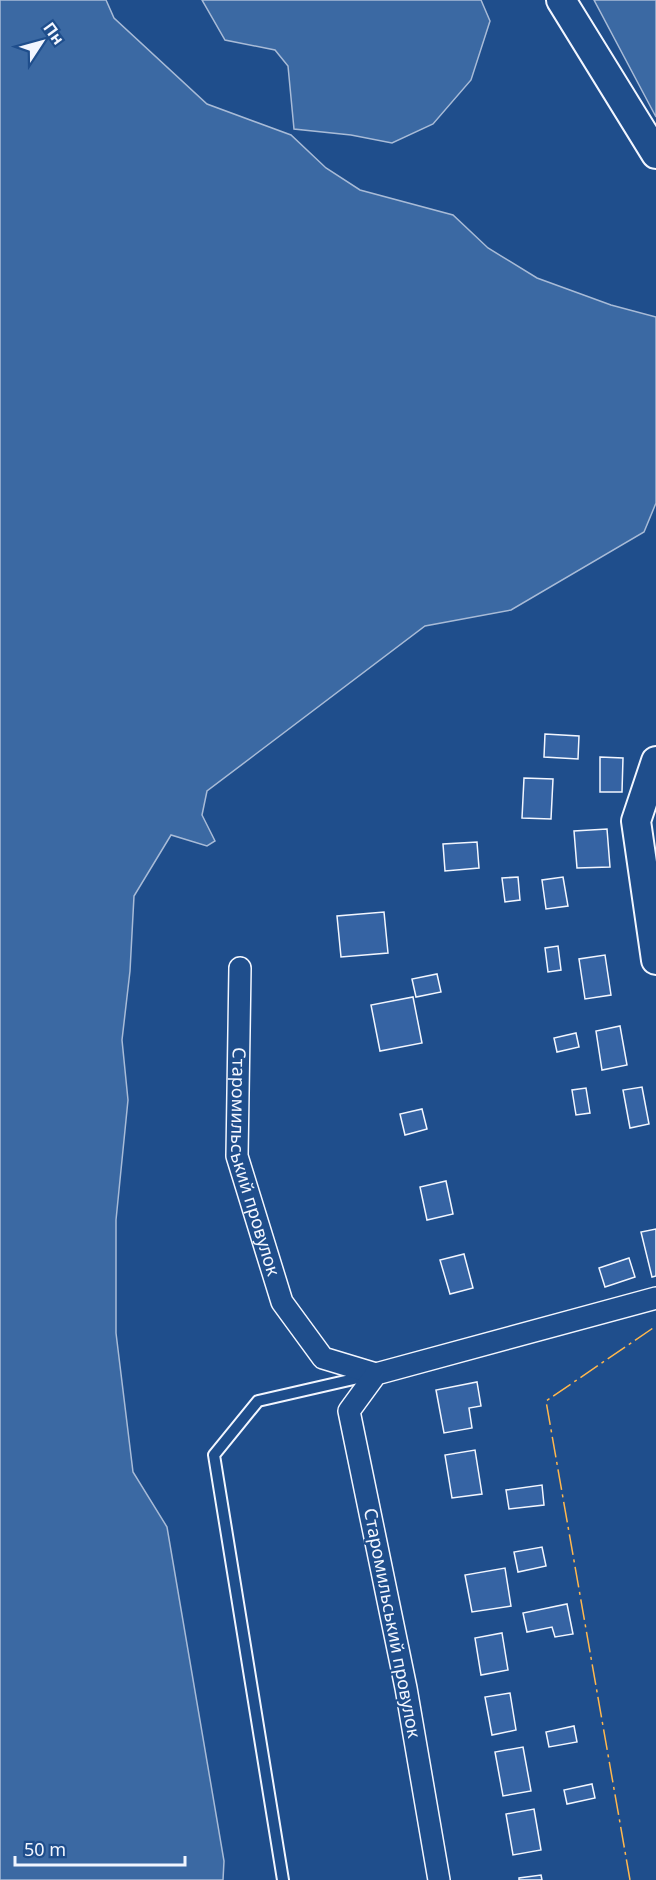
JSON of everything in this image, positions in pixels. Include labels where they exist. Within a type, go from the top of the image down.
[{"type":"street","points":[[561,0],[655,151]]},
{"type":"street","points":[[656,760],[636,821],[656,960]]},
{"type":"street","name":"Старомильський провулок","points":[[240,968],[237,1156],[282,1302],[323,1358],[376,1374],[349,1411],[406,1688],[439,1880]]},
{"type":"street","points":[[376,1374],[656,1298]]},
{"type":"lane","points":[[283,1880],[214,1455],[258,1401],[376,1374]]},
{"type":"water","points":[[0,0],[106,0],[114,18],[207,104],[291,135],[326,168],[360,190],[453,215],[488,248],[537,278],[611,305],[656,317],[656,503],[644,532],[511,610],[425,626],[207,791],[202,815],[215,841],[207,846],[171,835],[134,896],[130,971],[122,1040],[128,1100],[116,1220],[116,1333],[133,1472],[167,1527],[224,1861],[223,1880],[0,1880]]},
{"type":"water","points":[[202,0],[481,0],[490,21],[471,80],[433,124],[392,143],[351,135],[294,129],[288,66],[275,50],[225,40]]},
{"type":"water","points":[[594,0],[656,0],[656,117]]},
{"type":"building","points":[[545,734],[579,736],[578,759],[544,757]]},
{"type":"building","points":[[600,757],[623,758],[622,792],[600,792]]},
{"type":"building","points":[[524,778],[553,779],[551,819],[522,818]]},
{"type":"building","points":[[607,829],[610,867],[577,868],[574,831]]},
{"type":"building","points":[[477,842],[479,868],[445,871],[443,844]]},
{"type":"building","points":[[518,877],[520,900],[505,902],[502,878]]},
{"type":"building","points":[[563,877],[568,906],[546,909],[542,880]]},
{"type":"building","points":[[384,912],[388,953],[341,957],[337,916]]},
{"type":"building","points":[[558,946],[561,970],[548,972],[545,948]]},
{"type":"building","points":[[605,955],[611,995],[585,999],[579,959]]},
{"type":"building","points":[[437,974],[441,992],[416,997],[412,979]]},
{"type":"building","points":[[413,997],[422,1043],[380,1051],[371,1005]]},
{"type":"building","points":[[620,1026],[627,1065],[602,1070],[596,1031]]},
{"type":"building","points":[[576,1033],[579,1047],[557,1052],[554,1038]]},
{"type":"building","points":[[642,1087],[649,1124],[630,1128],[623,1090]]},
{"type":"building","points":[[586,1088],[590,1113],[576,1115],[572,1090]]},
{"type":"building","points":[[422,1109],[427,1129],[405,1135],[400,1114]]},
{"type":"building","points":[[446,1181],[453,1214],[427,1220],[420,1187]]},
{"type":"building","points":[[656,1229],[656,1276],[652,1277],[641,1232]]},
{"type":"building","points":[[464,1254],[473,1288],[450,1294],[440,1260]]},
{"type":"building","points":[[629,1258],[635,1277],[605,1287],[599,1268]]},
{"type":"building","points":[[477,1382],[481,1406],[469,1408],[472,1428],[444,1433],[436,1390]]},
{"type":"building","points":[[475,1450],[482,1494],[452,1498],[445,1455]]},
{"type":"building","points":[[542,1485],[544,1505],[509,1509],[506,1490]]},
{"type":"building","points":[[542,1547],[546,1566],[518,1572],[514,1552]]},
{"type":"building","points":[[505,1568],[511,1606],[472,1612],[465,1575]]},
{"type":"building","points":[[567,1604],[573,1634],[555,1637],[552,1627],[527,1632],[523,1613]]},
{"type":"building","points":[[502,1633],[508,1670],[481,1675],[475,1638]]},
{"type":"building","points":[[510,1693],[516,1730],[492,1735],[485,1697]]},
{"type":"building","points":[[574,1726],[577,1742],[549,1747],[546,1732]]},
{"type":"building","points":[[523,1747],[531,1791],[503,1796],[495,1752]]},
{"type":"building","points":[[592,1784],[595,1798],[567,1804],[564,1790]]},
{"type":"building","points":[[534,1809],[541,1850],[513,1855],[506,1814]]},
{"type":"building","points":[[541,1875],[542,1880],[519,1880],[519,1878]]},
{"type":"power","points":[[630,1880],[546,1401],[656,1326]]}]
